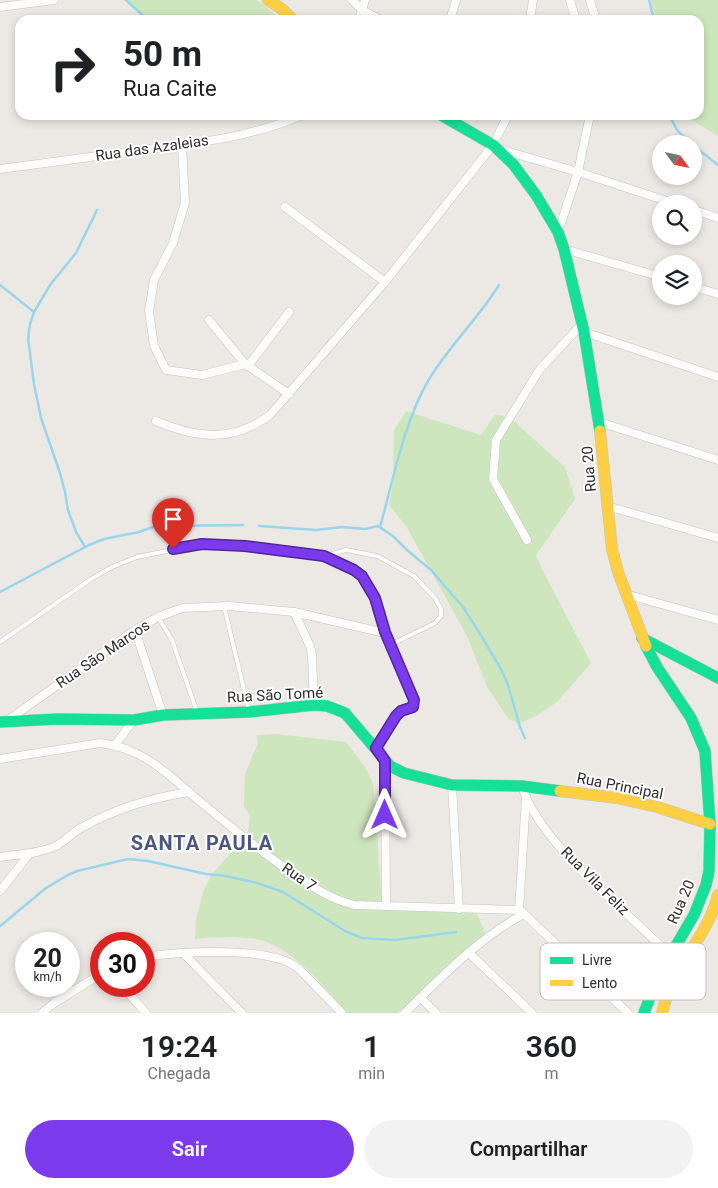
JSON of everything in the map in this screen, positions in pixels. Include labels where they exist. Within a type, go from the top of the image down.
[{"type":"street","points":[[0,7],[54,0]]},
{"type":"street","points":[[268,0],[284,4],[290,15]]},
{"type":"street","points":[[352,0],[362,10],[372,15]]},
{"type":"street","points":[[360,15],[365,0]]},
{"type":"street","points":[[452,15],[456,0]]},
{"type":"street","points":[[531,15],[533,0]]},
{"type":"street","points":[[570,0],[574,15]]},
{"type":"street","points":[[590,0],[594,15]]},
{"type":"street","name":"Rua das Azaleias","points":[[0,169],[182,145],[259,131],[291,120]]},
{"type":"street","name":"Rua 20","points":[[449,120],[495,147],[525,179],[558,232],[564,249],[583,328],[599,422],[612,549],[642,638],[657,667],[691,718],[705,751],[715,800],[710,824],[706,885],[694,915],[677,943]]},
{"type":"street","points":[[156,421],[188,433],[219,434],[247,430],[270,415],[385,282],[495,147],[506,120]]},
{"type":"street","points":[[558,232],[578,172],[589,120]]},
{"type":"street","points":[[182,145],[186,203],[173,244],[154,280],[149,311],[154,346],[166,370],[202,375],[246,365],[289,312]]},
{"type":"street","points":[[495,147],[652,196]]},
{"type":"street","points":[[285,207],[385,282]]},
{"type":"street","points":[[702,213],[718,218]]},
{"type":"street","points":[[564,249],[652,275]]},
{"type":"street","points":[[702,289],[718,294]]},
{"type":"street","points":[[209,320],[246,365],[289,394]]},
{"type":"street","points":[[527,540],[493,479],[496,440],[540,369],[583,328],[718,377]]},
{"type":"street","points":[[599,422],[718,460]]},
{"type":"street","points":[[607,506],[718,538]]},
{"type":"street","points":[[626,594],[718,620]]},
{"type":"street","name":"Rua São Marcos","points":[[3,722],[135,630],[158,617],[182,608],[224,606],[294,612],[385,632]]},
{"type":"street","points":[[294,612],[310,646],[312,655],[314,705]]},
{"type":"street","points":[[135,630],[163,715]]},
{"type":"street","points":[[642,638],[718,678]]},
{"type":"street","name":"Rua São Tomé","points":[[3,722],[58,719],[134,720],[163,715],[249,712],[314,705],[327,706],[337,708],[346,713],[385,761],[396,771],[452,785],[522,786]]},
{"type":"street","points":[[115,745],[134,720]]},
{"type":"street","name":"Rua 7","points":[[0,759],[100,743],[115,745],[138,752],[157,765],[253,846],[323,894],[338,901],[354,905],[522,912]]},
{"type":"street","points":[[385,761],[386,906]]},
{"type":"street","points":[[452,785],[459,909]]},
{"type":"street","name":"Rua Vila Feliz","points":[[522,786],[526,798],[550,834],[584,874],[658,943]]},
{"type":"street","name":"Rua Principal","points":[[522,786],[617,798],[710,824]]},
{"type":"street","points":[[0,857],[30,853],[56,846],[80,828],[136,803],[161,796],[189,792]]},
{"type":"street","points":[[526,798],[522,912],[555,943]]},
{"type":"street","points":[[0,891],[30,853]]},
{"type":"street","name":"Rua 20","points":[[698,943],[712,924],[718,895]]},
{"type":"street","points":[[405,1013],[469,953],[522,912]]},
{"type":"street","points":[[183,953],[242,1013]]},
{"type":"street","points":[[155,956],[183,953],[249,954],[285,960],[293,963],[342,1013]]},
{"type":"street","points":[[469,953],[532,1013]]},
{"type":"street","points":[[48,1011],[90,982]]},
{"type":"street","points":[[132,997],[146,1013]]},
{"type":"street","points":[[420,998],[436,1013]]},
{"type":"street","points":[[614,1000],[628,1013]]},
{"type":"street","name":"Rua 20","points":[[644,1013],[649,1000]]},
{"type":"street","name":"Rua 20","points":[[662,1013],[665,1000]]},
{"type":"lane","points":[[0,642],[91,579],[112,567],[138,557],[202,544],[234,544],[324,556],[354,570],[362,576],[375,598],[385,632],[414,704],[410,709],[401,711],[396,716],[376,748]]},
{"type":"lane","points":[[324,556],[346,550],[377,556],[414,576],[435,598],[441,609],[439,620],[390,645]]},
{"type":"lane","points":[[224,606],[249,712]]},
{"type":"lane","points":[[158,617],[172,640],[198,714]]},
{"type":"green space","points":[[125,0],[256,0],[261,2],[275,15],[140,15]]},
{"type":"green space","points":[[649,0],[718,0],[718,136],[691,120],[704,120],[704,15],[656,15]]},
{"type":"green space","points":[[406,411],[481,435],[495,415],[508,416],[565,467],[575,499],[536,555],[591,663],[558,701],[536,716],[518,724],[508,718],[487,687],[467,636],[406,526],[389,505],[393,483],[394,430]]},
{"type":"green space","points":[[276,734],[346,742],[365,767],[373,783],[382,903],[475,910],[486,935],[398,1013],[347,1013],[320,982],[299,962],[276,946],[264,941],[220,937],[195,939],[196,920],[203,892],[211,876],[248,832],[250,817],[244,806],[245,774],[258,743],[256,735]]},
{"type":"waterway","points":[[126,0],[142,15]]},
{"type":"waterway","points":[[649,0],[653,15]]},
{"type":"waterway","points":[[672,120],[682,135]]},
{"type":"waterway","points":[[702,152],[718,165]]},
{"type":"waterway","points":[[85,547],[76,532],[68,510],[60,473],[41,418],[28,338],[34,312],[50,285],[76,253],[97,210]]},
{"type":"waterway","points":[[0,285],[34,312]]},
{"type":"waterway","points":[[380,527],[400,452],[420,397],[436,369],[499,285]]},
{"type":"waterway","points":[[0,592],[104,539],[139,532],[156,526],[243,525]]},
{"type":"waterway","points":[[259,526],[316,530],[342,527],[365,529],[378,526],[394,537],[431,570],[463,607],[502,671],[525,738]]},
{"type":"waterway","points":[[0,926],[46,888],[66,876],[77,871],[128,859],[148,861],[257,883],[283,892],[345,931],[362,938],[395,940],[456,932]]},
{"type":"traffic: fast","points":[[450,120],[493,145],[513,164],[536,195],[558,232],[564,249],[584,332],[600,431]]},
{"type":"traffic: fast","points":[[642,638],[718,678]]},
{"type":"traffic: fast","points":[[646,646],[657,667],[691,718],[705,751],[710,824],[709,871],[706,885],[694,915],[678,943]]},
{"type":"traffic: fast","points":[[0,722],[58,719],[134,720],[163,715],[249,712],[314,705],[327,706],[345,713],[390,766],[404,773],[452,785],[522,786],[560,791]]},
{"type":"traffic: fast","points":[[644,1013],[649,1000]]},
{"type":"traffic: slow","points":[[268,0],[288,15]]},
{"type":"traffic: slow","points":[[600,431],[612,549],[618,572],[646,646]]},
{"type":"traffic: slow","points":[[560,791],[617,798],[657,807],[710,824]]},
{"type":"traffic: slow","points":[[695,943],[710,918],[718,895]]},
{"type":"traffic: slow","points":[[662,1013],[666,1000]]},
{"type":"district","name":"SANTA PAULA","points":[[202,843]]},
{"type":"route","points":[[173,549],[202,544],[234,544],[324,556],[354,570],[367,582],[375,598],[385,632],[414,700],[413,707],[401,711],[396,716],[376,748],[385,761],[385,815]]}]
